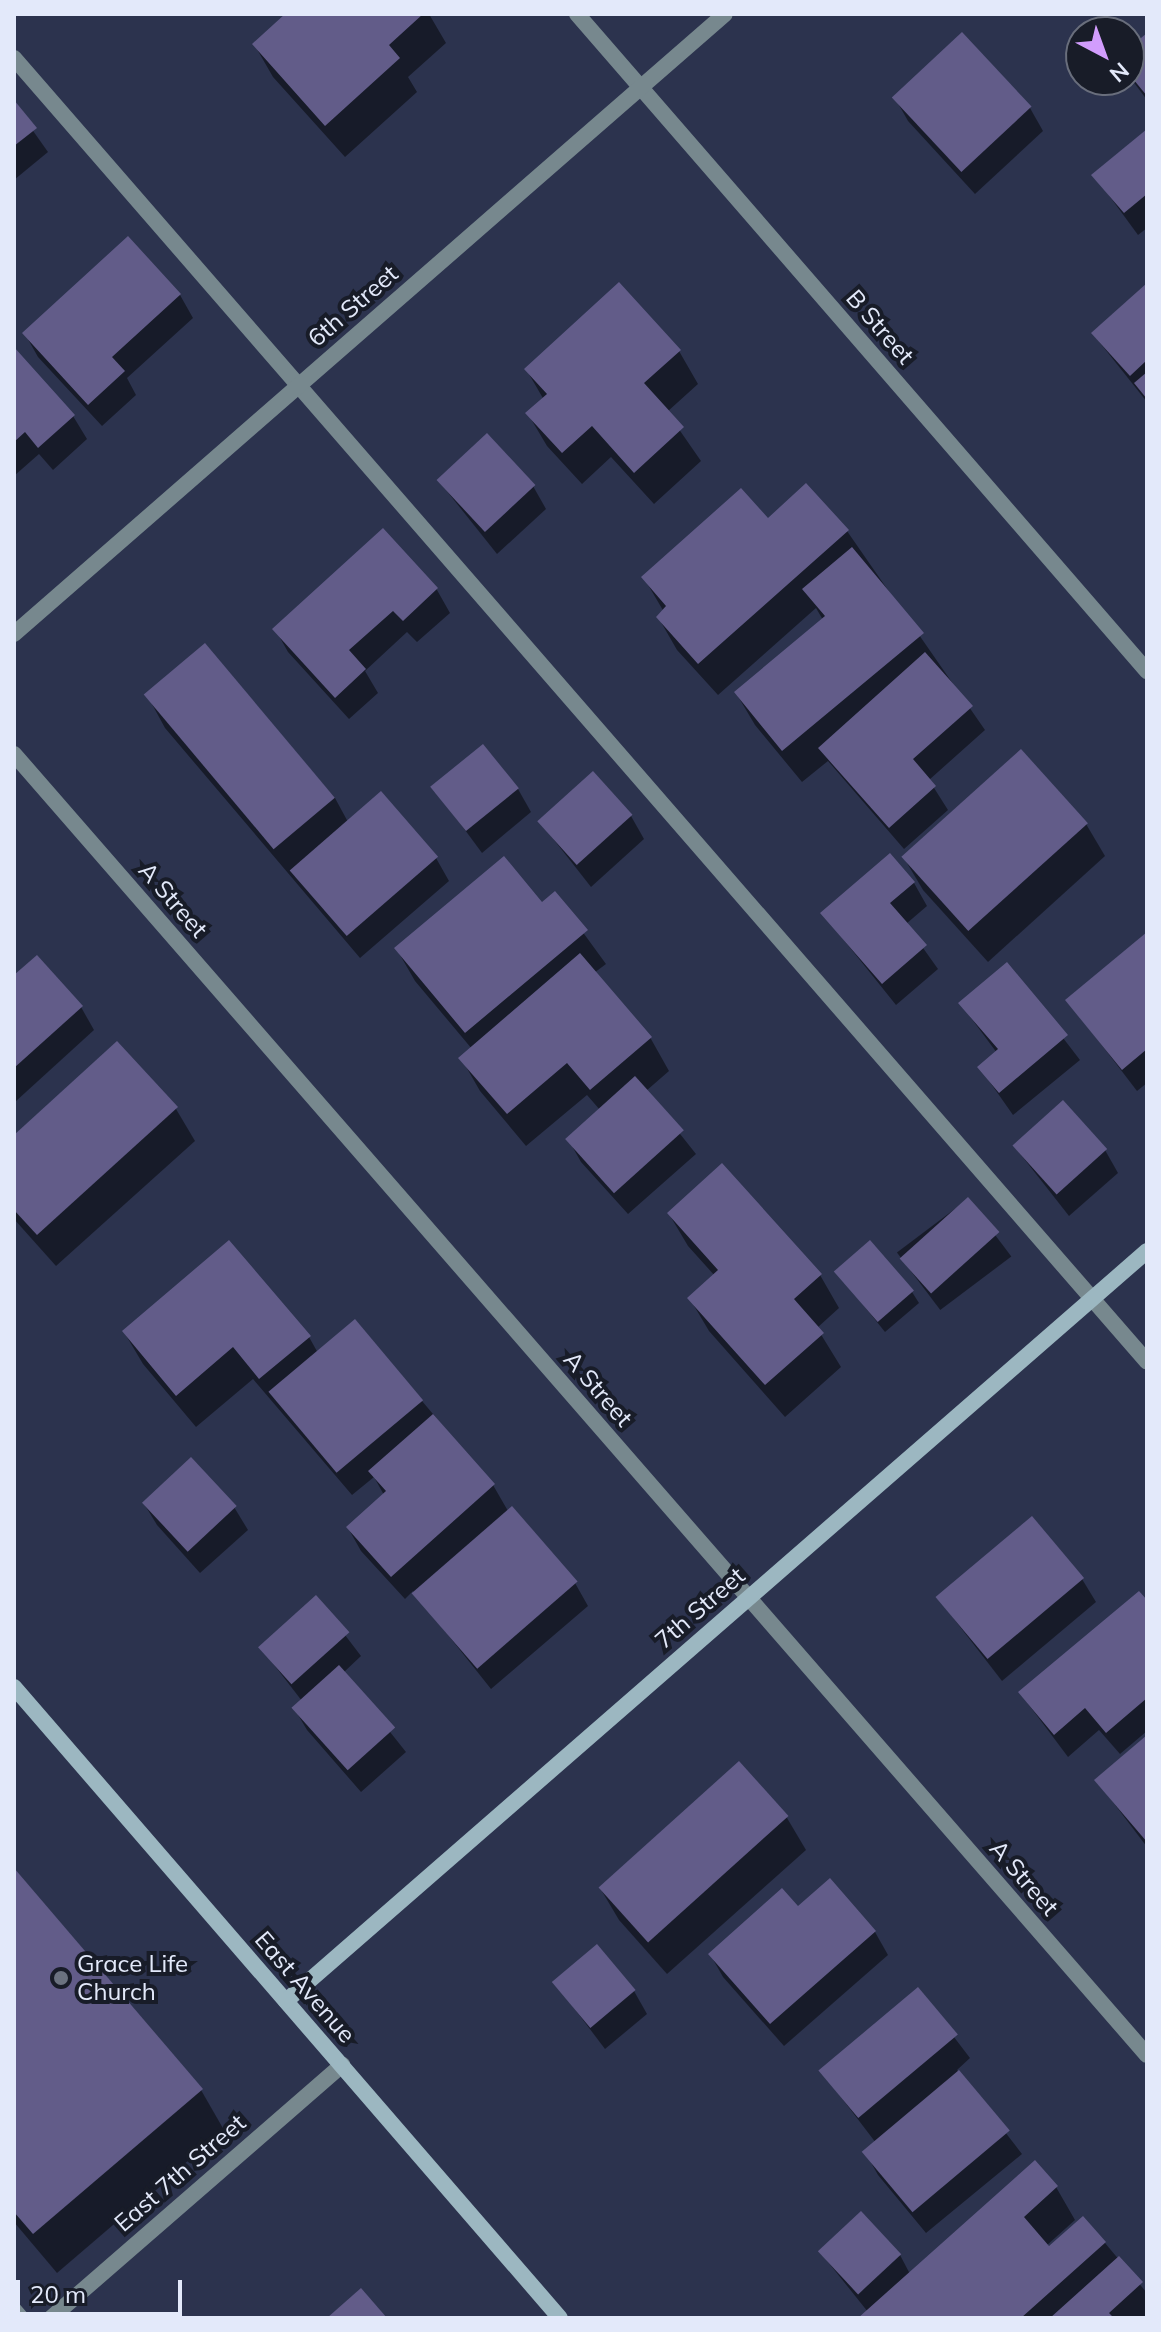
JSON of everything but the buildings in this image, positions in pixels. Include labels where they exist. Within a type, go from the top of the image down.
[{"type":"street","name":"B Street","points":[[577,14],[1147,671]]},
{"type":"street","name":"6th Street","points":[[14,634],[725,14]]},
{"type":"street","points":[[14,58],[1147,1362]]},
{"type":"street","name":"A Street","points":[[14,754],[1147,2055]]},
{"type":"street","name":"7th Street","points":[[286,2001],[1147,1251]]},
{"type":"street","name":"East Avenue","points":[[14,1687],[560,2318]]},
{"type":"street","name":"East 7th Street","points":[[51,2318],[342,2065]]},
{"type":"street","points":[[14,2310],[21,2318]]},
{"type":"place","name":"Grace Life Church","points":[[61,1978]]}]
